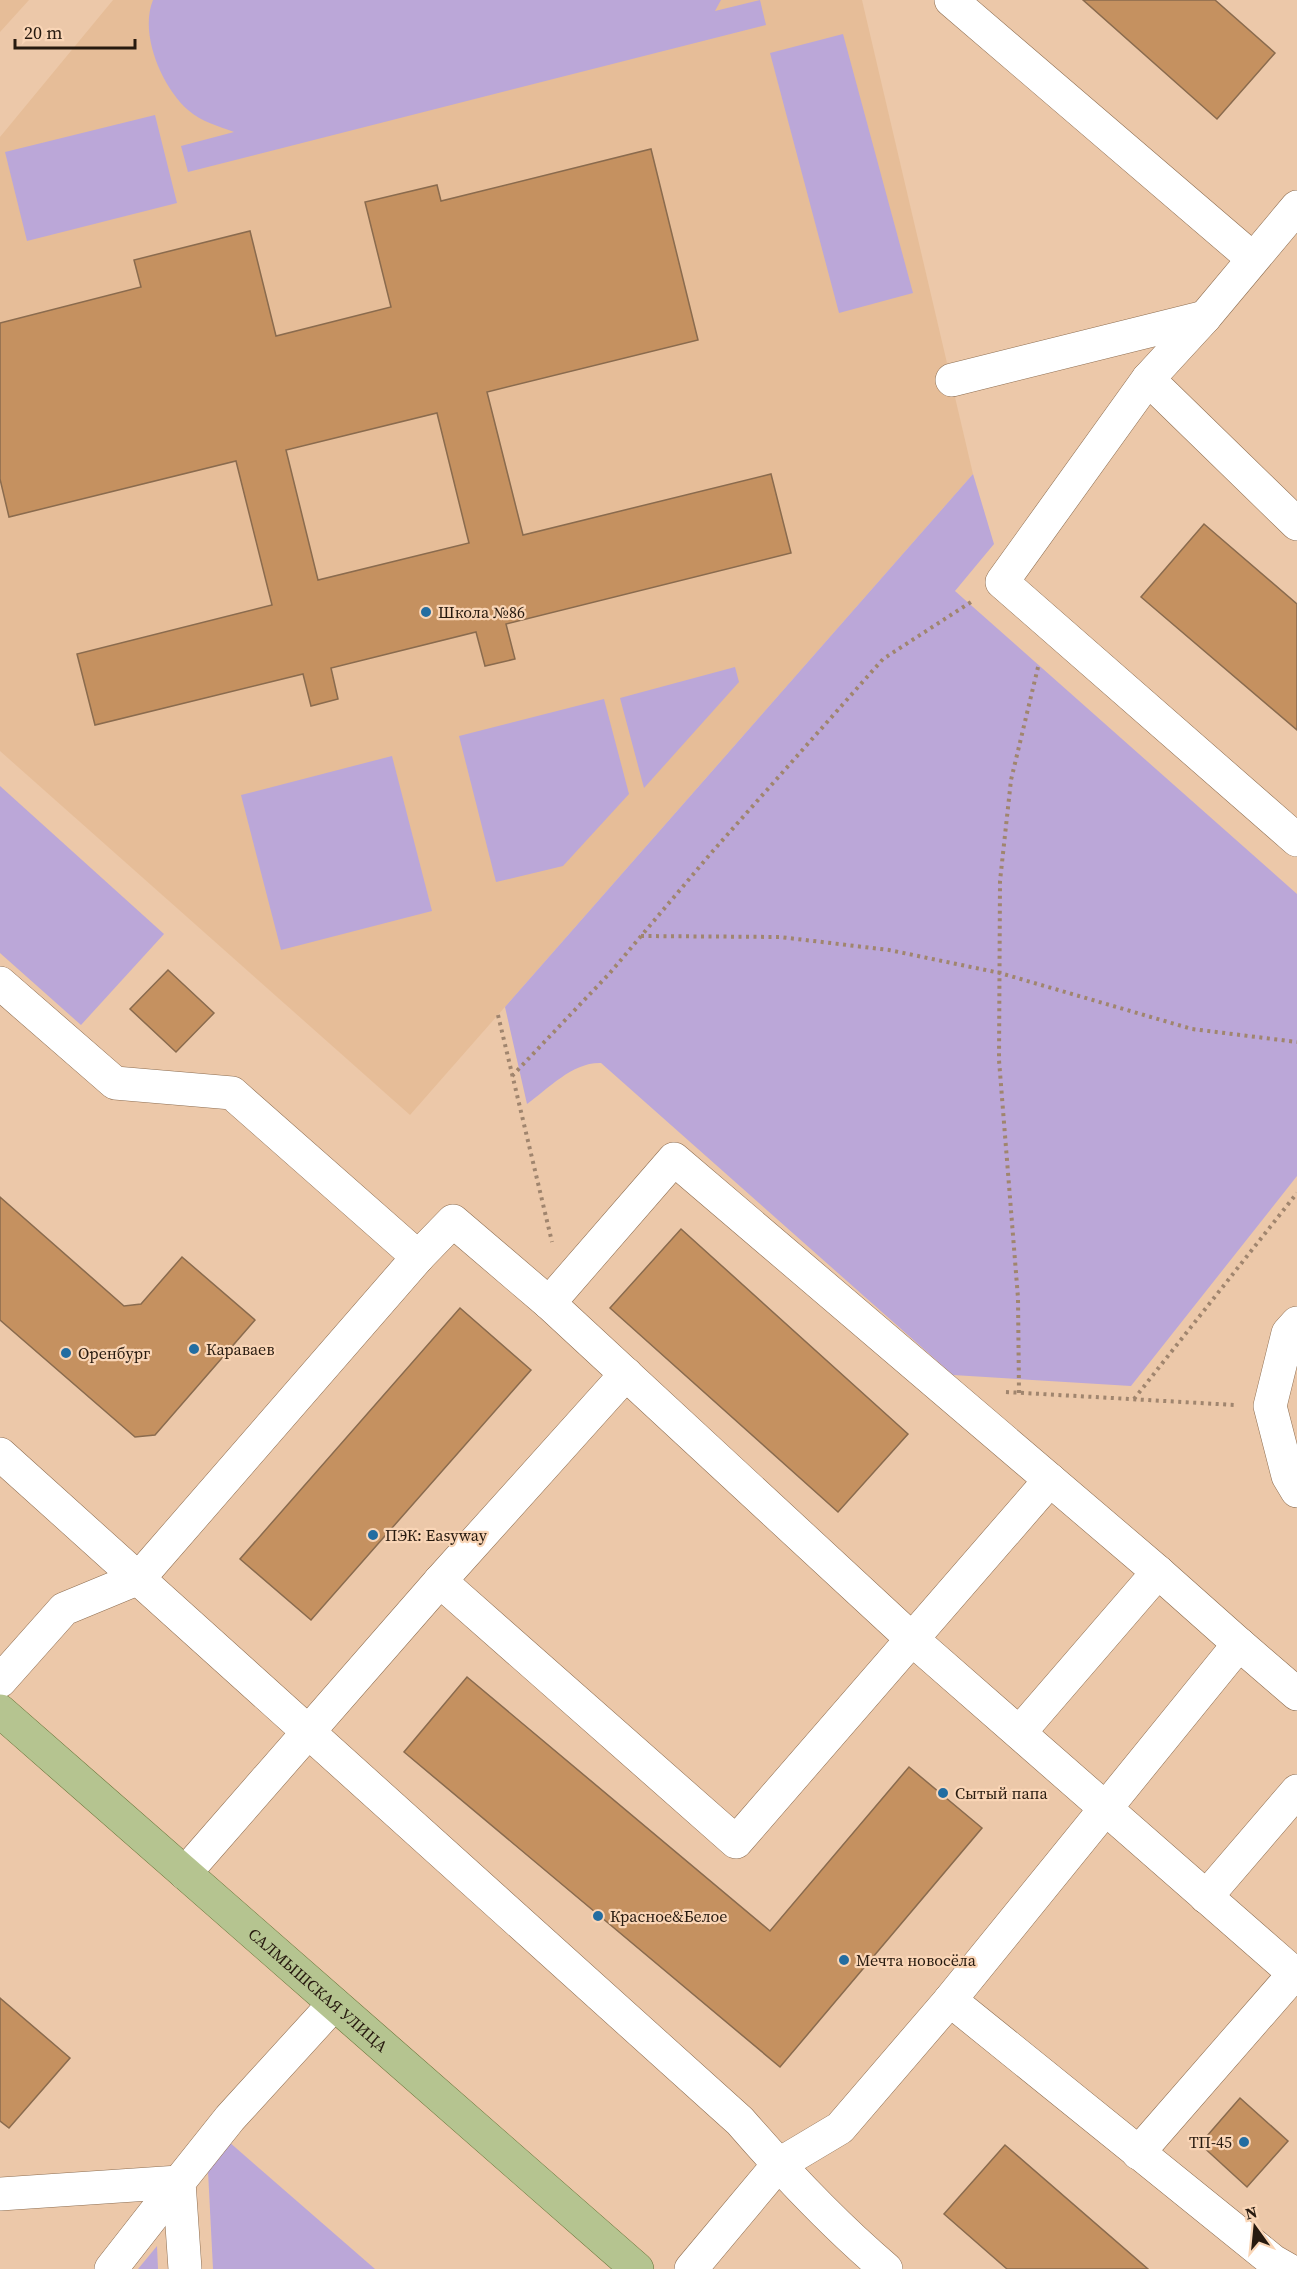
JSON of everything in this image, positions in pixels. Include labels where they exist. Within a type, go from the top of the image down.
[{"type":"main road","name":"САЛМЫШСКАЯ УЛИЦА","points":[[0,1711],[637,2269]]},
{"type":"lane","points":[[951,0],[1252,258]]},
{"type":"lane","points":[[1297,207],[1205,317],[1148,380],[1002,582],[1297,840]]},
{"type":"lane","points":[[952,380],[1205,317]]},
{"type":"lane","points":[[1148,380],[1297,524]]},
{"type":"lane","points":[[0,983],[115,1083],[232,1093],[418,1257]]},
{"type":"lane","points":[[556,1296],[674,1159],[1158,1572],[1297,1694]]},
{"type":"lane","points":[[0,1681],[64,1609],[139,1578],[418,1257],[453,1221],[556,1296],[626,1374],[913,1640],[1296,1975],[1138,2153]]},
{"type":"lane","points":[[1297,1323],[1288,1333],[1270,1406],[1288,1476],[1297,1491]]},
{"type":"lane","points":[[185,1873],[440,1581],[626,1374]]},
{"type":"lane","points":[[0,1454],[740,2121],[840,2230],[886,2269]]},
{"type":"lane","points":[[440,1581],[736,1842],[1050,1480]]},
{"type":"lane","points":[[1020,1732],[1158,1572]]},
{"type":"lane","points":[[691,2269],[778,2165],[840,2127],[950,2000],[1239,1644]]},
{"type":"lane","points":[[1206,1898],[1297,1791]]},
{"type":"lane","points":[[950,2000],[1138,2153],[1287,2269]]},
{"type":"lane","points":[[111,2269],[230,2118],[334,2004]]},
{"type":"lane","points":[[0,2194],[179,2182]]},
{"type":"lane","points":[[179,2182],[185,2269]]},
{"type":"path","points":[[512,1076],[609,974],[712,852],[883,659],[1002,582]]},
{"type":"path","points":[[1019,1393],[1018,1298],[999,1060],[1000,881],[1011,780],[1049,624]]},
{"type":"path","points":[[640,936],[780,937],[889,950],[1000,973],[1192,1029],[1297,1042]]},
{"type":"path","points":[[498,1015],[556,1296]]},
{"type":"path","points":[[1133,1400],[1297,1194]]},
{"type":"path","points":[[942,1389],[1270,1406]]},
{"type":"shaded area","points":[[0,0],[29,0],[0,32]]},
{"type":"shaded area","name":"Школа №86","points":[[113,0],[862,0],[973,474],[410,1115],[0,751],[0,137]]},
{"type":"shaded area","points":[[153,0],[721,0],[715,11],[760,0],[766,25],[188,172],[181,146],[234,132],[193,114],[178,100],[170,88],[151,44],[149,14]]},
{"type":"shaded area","points":[[843,34],[913,293],[839,313],[770,53]]},
{"type":"shaded area","points":[[155,115],[177,203],[27,241],[5,152]]},
{"type":"shaded area","points":[[973,474],[994,544],[955,591],[1297,894],[1297,1176],[1131,1386],[953,1375],[601,1063],[571,1071],[527,1104],[505,1007]]},
{"type":"shaded area","points":[[735,667],[739,682],[644,788],[620,698]]},
{"type":"shaded area","points":[[604,699],[629,794],[563,866],[496,882],[459,736]]},
{"type":"shaded area","points":[[392,756],[432,911],[281,950],[241,795]]},
{"type":"shaded area","points":[[0,786],[164,934],[81,1025],[0,953]]},
{"type":"shaded area","points":[[228,2141],[375,2269],[213,2269],[208,2171]]},
{"type":"shaded area","points":[[157,2246],[158,2269],[138,2269]]},
{"type":"building","points":[[1083,0],[1215,0],[1275,53],[1217,119]]},
{"type":"building","points":[[651,149],[698,340],[487,392],[523,535],[771,474],[791,553],[506,624],[515,659],[485,666],[476,632],[331,668],[338,699],[311,706],[303,674],[95,725],[77,654],[272,605],[236,461],[9,517],[0,479],[0,323],[141,287],[134,260],[250,231],[276,336],[391,307],[365,202],[437,185],[441,201]],"holes":[[[437,413],[469,543],[318,580],[286,450]]]},
{"type":"building","points":[[1204,524],[1297,604],[1297,730],[1141,597]]},
{"type":"building","points":[[168,970],[214,1013],[176,1052],[130,1009]]},
{"type":"building","points":[[0,1197],[124,1306],[141,1304],[182,1257],[255,1320],[155,1435],[135,1437],[0,1320]]},
{"type":"building","points":[[681,1229],[908,1434],[838,1512],[610,1308]]},
{"type":"building","points":[[460,1308],[531,1370],[311,1620],[240,1559]]},
{"type":"building","points":[[467,1677],[770,1931],[909,1767],[982,1828],[780,2067],[404,1752]]},
{"type":"building","points":[[0,1998],[70,2058],[9,2128],[0,2121]]},
{"type":"building","name":"ТП-45","points":[[1240,2098],[1288,2141],[1247,2187],[1200,2144]]},
{"type":"building","points":[[1005,2145],[1148,2269],[1007,2269],[944,2214]]},
{"type":"place","name":"Школа №86","points":[[426,612]]},
{"type":"place","name":"Караваев","points":[[194,1349]]},
{"type":"place","name":"Оренбург","points":[[66,1353]]},
{"type":"place","name":"ПЭК: Easyway","points":[[373,1535]]},
{"type":"place","name":"Сытый папа","points":[[943,1793]]},
{"type":"place","name":"Красное&Белое","points":[[598,1916]]},
{"type":"place","name":"Мечта новосёла","points":[[844,1960]]},
{"type":"place","name":"ТП-45","points":[[1244,2142]]}]
